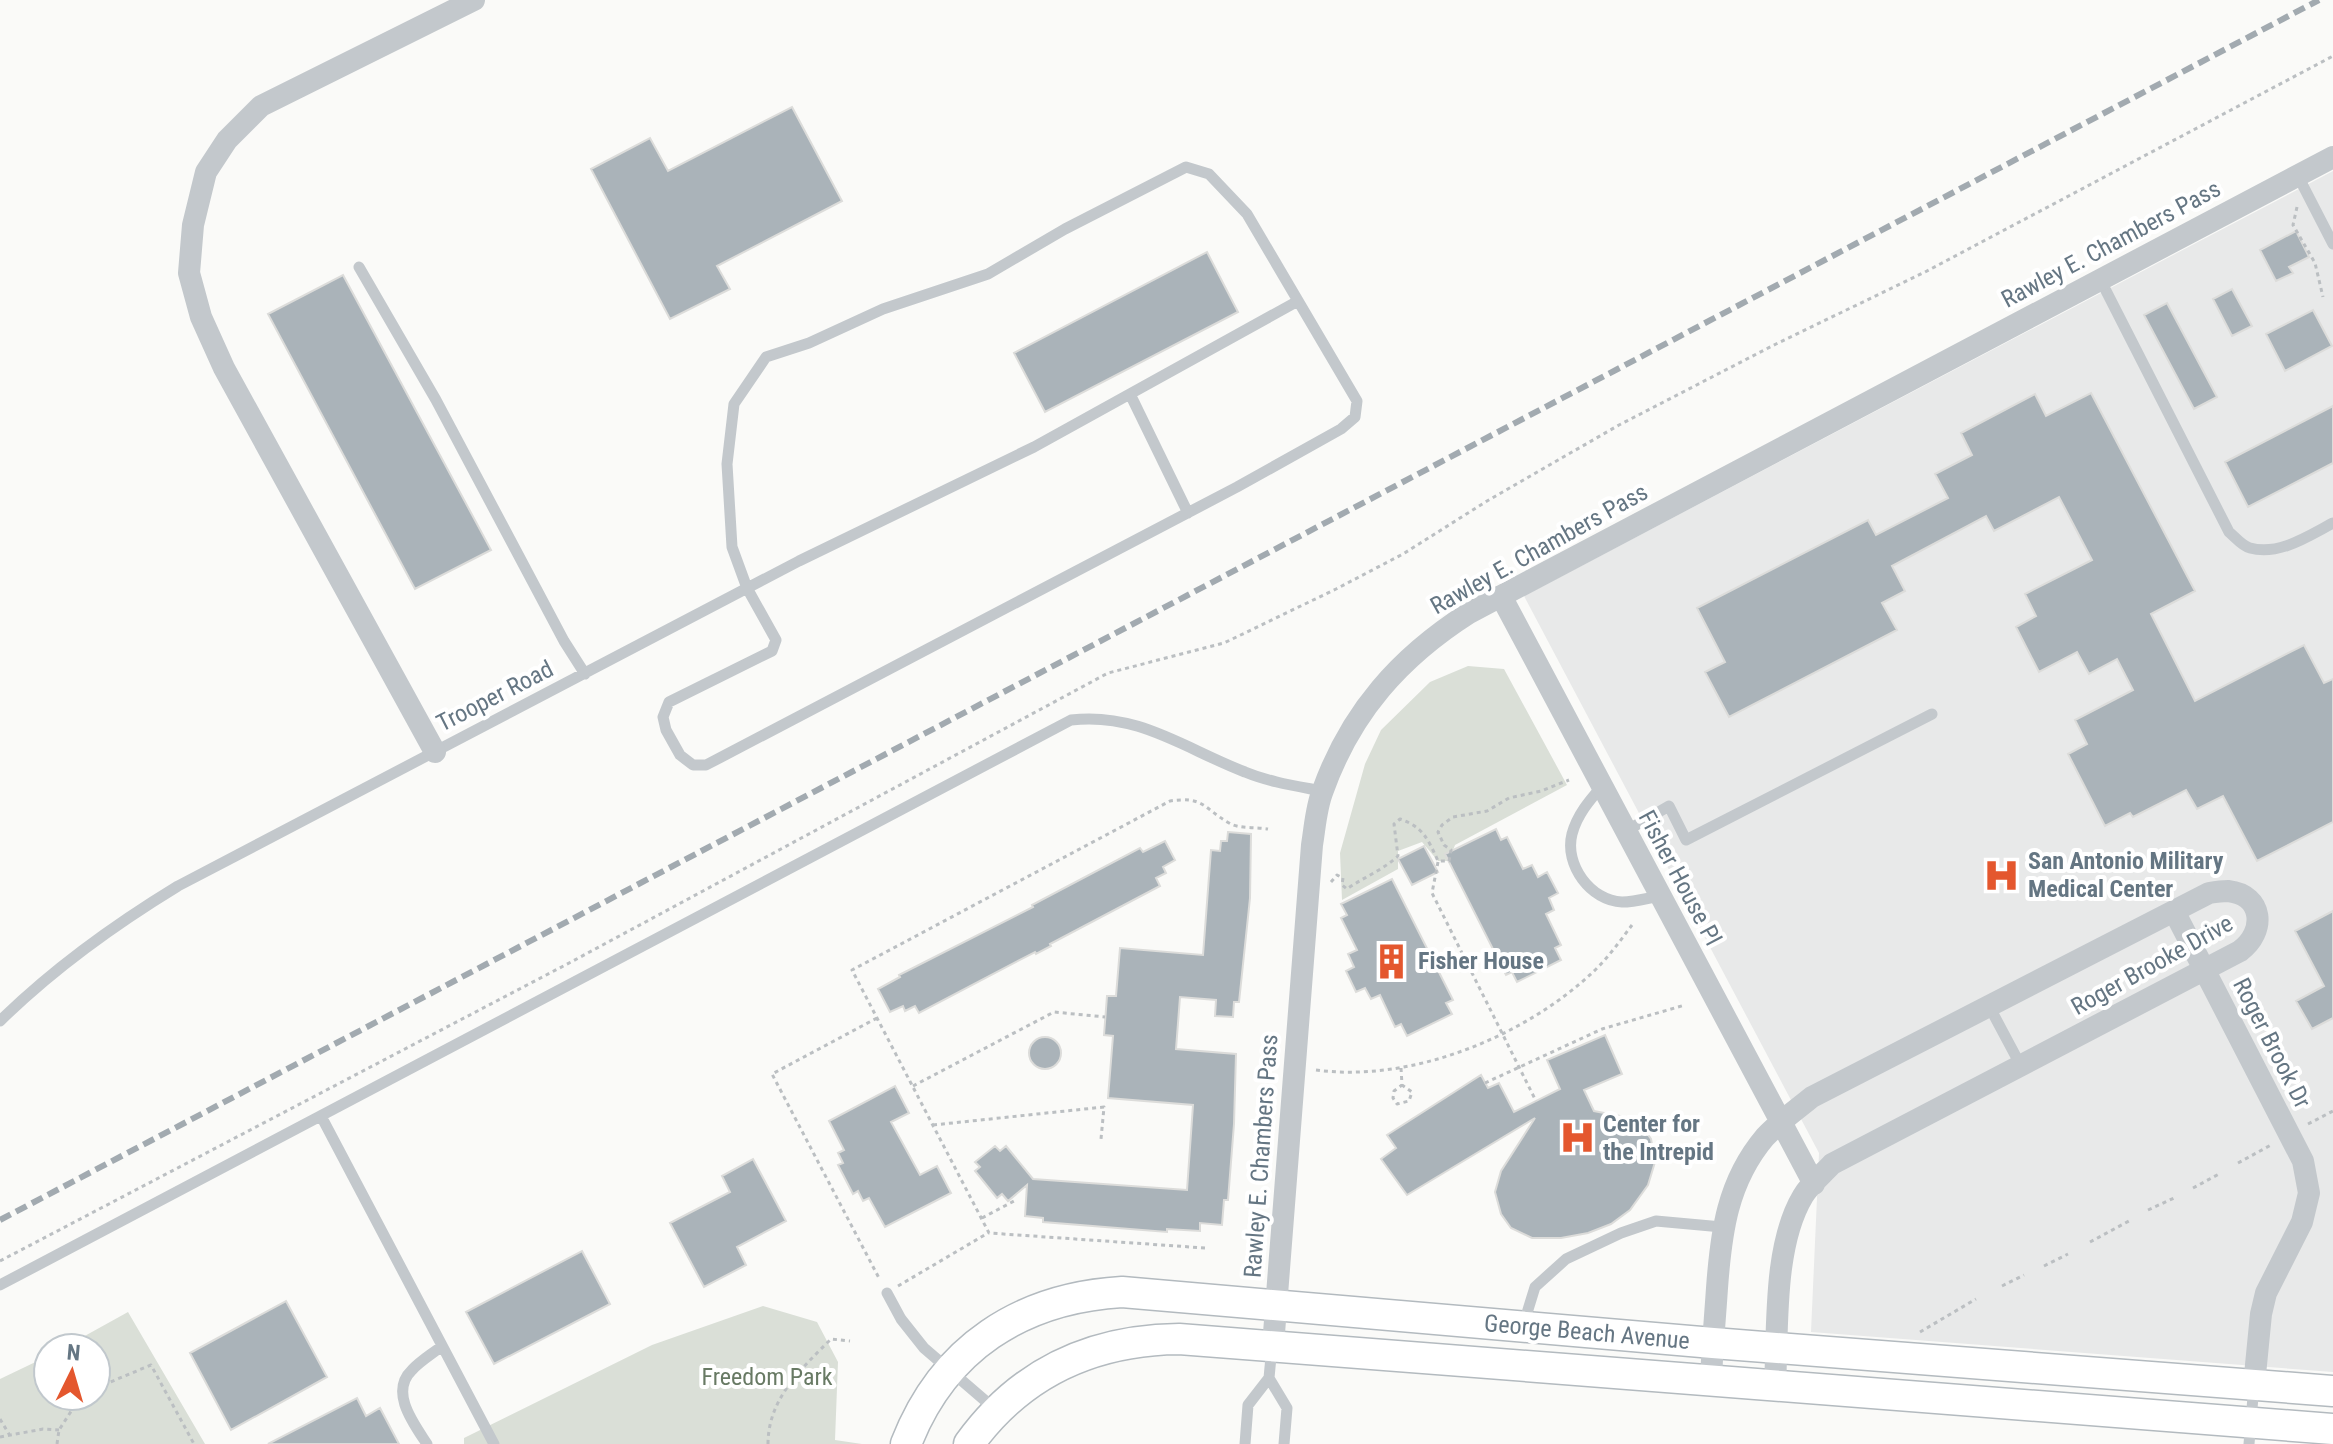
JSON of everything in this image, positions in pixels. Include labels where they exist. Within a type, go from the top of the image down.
[{"type":"street","points":[[435,752],[224,368],[201,317],[189,273],[193,225],[206,172],[227,140],[261,106],[474,0]]},
{"type":"street","name":"Rawley E. Chambers Pass","points":[[1273,1346],[1309,862],[1322,791],[1358,720],[1385,682],[1410,655],[1438,633],[1501,596],[2333,157]]},
{"type":"street","name":"Fisher House Pl","points":[[1501,596],[1814,1184]]},
{"type":"street","name":"Roger Brooke Drive","points":[[1711,1381],[1722,1227],[1742,1172],[1765,1137],[1781,1122],[1812,1097],[2209,893],[2228,891],[2244,896],[2252,903],[2258,928],[2253,941],[1832,1164],[1805,1193],[1792,1216],[1784,1241],[1775,1386]]},
{"type":"street","name":"Roger Brook Dr","points":[[2174,911],[2303,1161],[2309,1193],[2302,1222],[2266,1293],[2254,1385]]},
{"type":"street","name":"George Beach Avenue","points":[[906,1444],[924,1406],[948,1369],[987,1335],[1007,1322],[1051,1303],[1074,1297],[1122,1292],[1713,1343],[2333,1391]]},
{"type":"street","name":"George Beach Avenue","points":[[969,1444],[1015,1393],[1057,1365],[1104,1347],[1179,1339],[1775,1386],[2250,1434],[2333,1429]]},
{"type":"lane","points":[[1186,167],[1209,174],[1247,214],[1298,301],[1357,401],[1355,417],[1341,429],[1188,513],[706,765],[693,765],[680,755],[666,730],[663,717],[669,702],[772,651],[776,640],[747,588],[732,547],[727,464],[734,404],[766,357],[809,343],[883,309],[988,274],[1142,187],[1186,167]]},
{"type":"lane","points":[[2298,176],[2333,244]]},
{"type":"lane","points":[[359,267],[436,400],[564,641],[585,674]]},
{"type":"lane","points":[[2100,279],[2229,532],[2247,547],[2271,549],[2294,544],[2333,523]]},
{"type":"lane","name":"Trooper Road","points":[[0,1021],[34,987],[125,918],[178,886],[747,588],[1034,447],[1298,301]]},
{"type":"lane","points":[[1130,394],[1188,513]]},
{"type":"lane","points":[[1626,831],[1669,806],[1686,840],[1932,714]]},
{"type":"lane","points":[[0,1285],[1071,720],[1097,717],[1134,723],[1246,773],[1322,791]]},
{"type":"lane","points":[[1602,786],[1581,811],[1571,838],[1574,868],[1593,892],[1620,902],[1660,896]]},
{"type":"lane","points":[[1989,1006],[2021,1066]]},
{"type":"lane","points":[[321,1116],[494,1444]]},
{"type":"lane","points":[[1523,1326],[1535,1287],[1566,1259],[1621,1233],[1656,1221],[1722,1227]]},
{"type":"lane","points":[[887,1293],[901,1319],[924,1348],[997,1410]]},
{"type":"lane","points":[[427,1444],[407,1415],[402,1389],[409,1372],[442,1346]]},
{"type":"lane","points":[[1245,1444],[1248,1405],[1269,1378],[1273,1346]]},
{"type":"lane","points":[[1269,1378],[1287,1408],[1284,1444]]},
{"type":"lane","points":[[2250,1434],[2254,1385]]},
{"type":"path","points":[[0,1261],[599,947],[1108,673],[1224,643],[1336,589],[1403,554],[1487,501],[1619,425],[1925,272],[2333,56]]},
{"type":"path","points":[[2297,207],[2292,217],[2293,225],[2315,263],[2323,297]]},
{"type":"path","points":[[1438,861],[1449,861],[1451,850],[1444,845],[1438,832],[1453,817],[1487,811],[1509,798],[1541,791],[1569,780]]},
{"type":"path","points":[[989,1233],[852,970],[1170,801],[1188,798],[1204,804],[1232,825],[1268,829]]},
{"type":"path","points":[[1327,887],[1337,875],[1343,878],[1342,885],[1347,889],[1386,868],[1398,856],[1394,824],[1400,819],[1414,824],[1421,831],[1438,861],[1432,893],[1536,1101]]},
{"type":"path","points":[[1316,1070],[1336,1073],[1401,1068],[1425,1063],[1502,1034],[1540,1013],[1592,973],[1632,925]]},
{"type":"path","points":[[1485,1083],[1602,1029],[1685,1005]]},
{"type":"path","points":[[913,1086],[1054,1012],[1105,1017]]},
{"type":"path","points":[[877,1018],[772,1074],[887,1293],[989,1233],[1205,1248]]},
{"type":"path","points":[[1401,1068],[1402,1085]]},
{"type":"path","points":[[1402,1085],[1412,1092],[1409,1101],[1397,1104],[1393,1098],[1394,1091],[1402,1085]]},
{"type":"path","points":[[933,1125],[1104,1107],[1101,1139]]},
{"type":"path","points":[[2314,1121],[2333,1111]]},
{"type":"path","points":[[2238,1163],[2278,1142]]},
{"type":"path","points":[[2193,1188],[2219,1174]]},
{"type":"path","points":[[2148,1210],[2174,1198]]},
{"type":"path","points":[[982,1218],[1014,1201]]},
{"type":"path","points":[[2090,1242],[2129,1221]]},
{"type":"path","points":[[2044,1266],[2068,1254]]},
{"type":"path","points":[[2002,1286],[2024,1275]]},
{"type":"path","points":[[1920,1332],[1976,1299]]},
{"type":"path","points":[[768,1444],[780,1395],[796,1374],[831,1339],[850,1341]]},
{"type":"path","points":[[112,1381],[151,1365],[194,1444]]},
{"type":"path","points":[[57,1444],[59,1430],[68,1412]]},
{"type":"path","points":[[0,1419],[9,1434]]},
{"type":"path","points":[[0,1437],[43,1429],[59,1430]]},
{"type":"shaded area","name":"San Antonio Military Medical Center","points":[[2333,171],[2333,1372],[1811,1332],[1819,1153],[1524,596]]},
{"type":"green space","points":[[1468,666],[1504,669],[1567,785],[1455,845],[1449,861],[1438,861],[1422,842],[1398,851],[1398,869],[1342,900],[1340,853],[1365,764],[1381,730],[1430,682]]},
{"type":"green space","name":"Freedom Park","points":[[763,1306],[817,1322],[838,1362],[835,1440],[862,1444],[464,1444],[464,1438],[652,1345]]},
{"type":"green space","points":[[128,1312],[205,1444],[0,1444],[0,1379],[32,1364],[32,1412],[112,1412],[112,1332],[92,1332]]},
{"type":"building","points":[[792,107],[842,201],[717,266],[730,289],[670,319],[591,169],[650,138],[668,171]]},
{"type":"building","points":[[2296,231],[2309,257],[2289,267],[2293,273],[2276,281],[2260,250]]},
{"type":"building","points":[[1207,252],[1238,312],[1045,412],[1014,353]]},
{"type":"building","points":[[343,275],[491,550],[415,589],[268,314]]},
{"type":"building","points":[[2232,289],[2252,326],[2232,336],[2213,299]]},
{"type":"building","points":[[2167,303],[2217,397],[2194,409],[2144,315]]},
{"type":"building","points":[[2313,310],[2332,346],[2285,371],[2266,334]]},
{"type":"building","points":[[2091,393],[2195,591],[2151,614],[2195,701],[2304,645],[2324,683],[2333,679],[2333,822],[2257,861],[2223,796],[2197,809],[2186,790],[2133,817],[2130,813],[2105,826],[2068,754],[2087,744],[2075,720],[2133,690],[2117,659],[2089,674],[2077,652],[2039,672],[2016,627],[2036,616],[2025,594],[2092,560],[2059,497],[1994,531],[1986,516],[1892,566],[1905,591],[1882,603],[1897,630],[1729,717],[1705,672],[1725,662],[1697,608],[1868,520],[1876,535],[1948,498],[1935,474],[1972,455],[1961,433],[2035,394],[2046,416]]},
{"type":"building","points":[[2333,406],[2333,463],[2248,507],[2225,462]]},
{"type":"building","name":"Fisher House","points":[[1496,829],[1501,840],[1507,837],[1523,869],[1532,865],[1538,877],[1547,872],[1558,893],[1549,898],[1554,910],[1546,914],[1561,945],[1555,948],[1561,960],[1517,982],[1512,972],[1506,975],[1445,854]]},
{"type":"building","points":[[1228,832],[1251,834],[1250,898],[1239,1002],[1234,1002],[1233,1017],[1215,1016],[1216,1000],[1180,997],[1176,1049],[1236,1054],[1228,1200],[1224,1200],[1222,1225],[1200,1223],[1200,1231],[1167,1229],[1167,1232],[1043,1222],[1043,1218],[1025,1216],[1027,1185],[1008,1201],[1002,1194],[997,1198],[975,1171],[980,1167],[975,1162],[995,1146],[1000,1151],[1006,1146],[1033,1179],[1187,1190],[1193,1105],[1108,1098],[1113,1036],[1104,1035],[1107,996],[1116,996],[1120,948],[1203,955],[1211,850],[1220,851],[1221,841],[1227,841]]},
{"type":"building","points":[[1165,841],[1175,860],[1163,867],[1166,873],[1156,878],[1160,886],[919,1013],[915,1006],[905,1011],[903,1006],[890,1012],[878,989],[899,975],[1140,848],[1143,852]]},
{"type":"building","points":[[1424,846],[1438,872],[1412,885],[1398,859]]},
{"type":"building","name":"Fisher House","points":[[1392,879],[1453,1000],[1446,1003],[1452,1014],[1407,1036],[1401,1024],[1395,1027],[1380,995],[1371,999],[1365,988],[1356,992],[1346,971],[1354,967],[1348,954],[1357,950],[1341,918],[1347,915],[1341,904]]},
{"type":"building","points":[[2333,911],[2333,1018],[2312,1029],[2296,1001],[2324,986],[2295,931]]},
{"type":"building","name":"Center for the Intrepid","points":[[1605,1035],[1622,1074],[1584,1090],[1594,1111],[1625,1117],[1641,1125],[1651,1139],[1655,1162],[1648,1185],[1630,1210],[1611,1224],[1588,1233],[1561,1238],[1532,1238],[1511,1228],[1501,1214],[1495,1192],[1501,1171],[1535,1118],[1407,1195],[1381,1159],[1396,1148],[1387,1135],[1481,1075],[1488,1088],[1499,1083],[1514,1112],[1560,1089],[1547,1060]]},
{"type":"building","points":[[1045,1037],[1056,1042],[1061,1053],[1056,1064],[1045,1069],[1034,1064],[1029,1053],[1034,1042]]},
{"type":"building","points":[[895,1086],[909,1113],[891,1122],[920,1175],[937,1166],[951,1193],[885,1227],[869,1198],[863,1201],[858,1191],[853,1194],[838,1165],[843,1163],[838,1153],[844,1150],[829,1121]]},
{"type":"building","points":[[753,1159],[786,1221],[737,1247],[746,1265],[704,1287],[670,1223],[730,1192],[722,1176]]},
{"type":"building","points":[[582,1251],[610,1304],[494,1364],[466,1312]]},
{"type":"building","points":[[286,1301],[327,1377],[231,1430],[190,1353]]},
{"type":"building","points":[[357,1398],[366,1416],[380,1408],[399,1444],[268,1444]]},
{"type":"railway","points":[[0,1220],[2319,0]]},
{"type":"place","name":"San Antonio Military Medical Center","points":[[2002,875]]},
{"type":"place","name":"Fisher House","points":[[1392,961]]},
{"type":"place","name":"Center for the Intrepid","points":[[1577,1138]]}]
